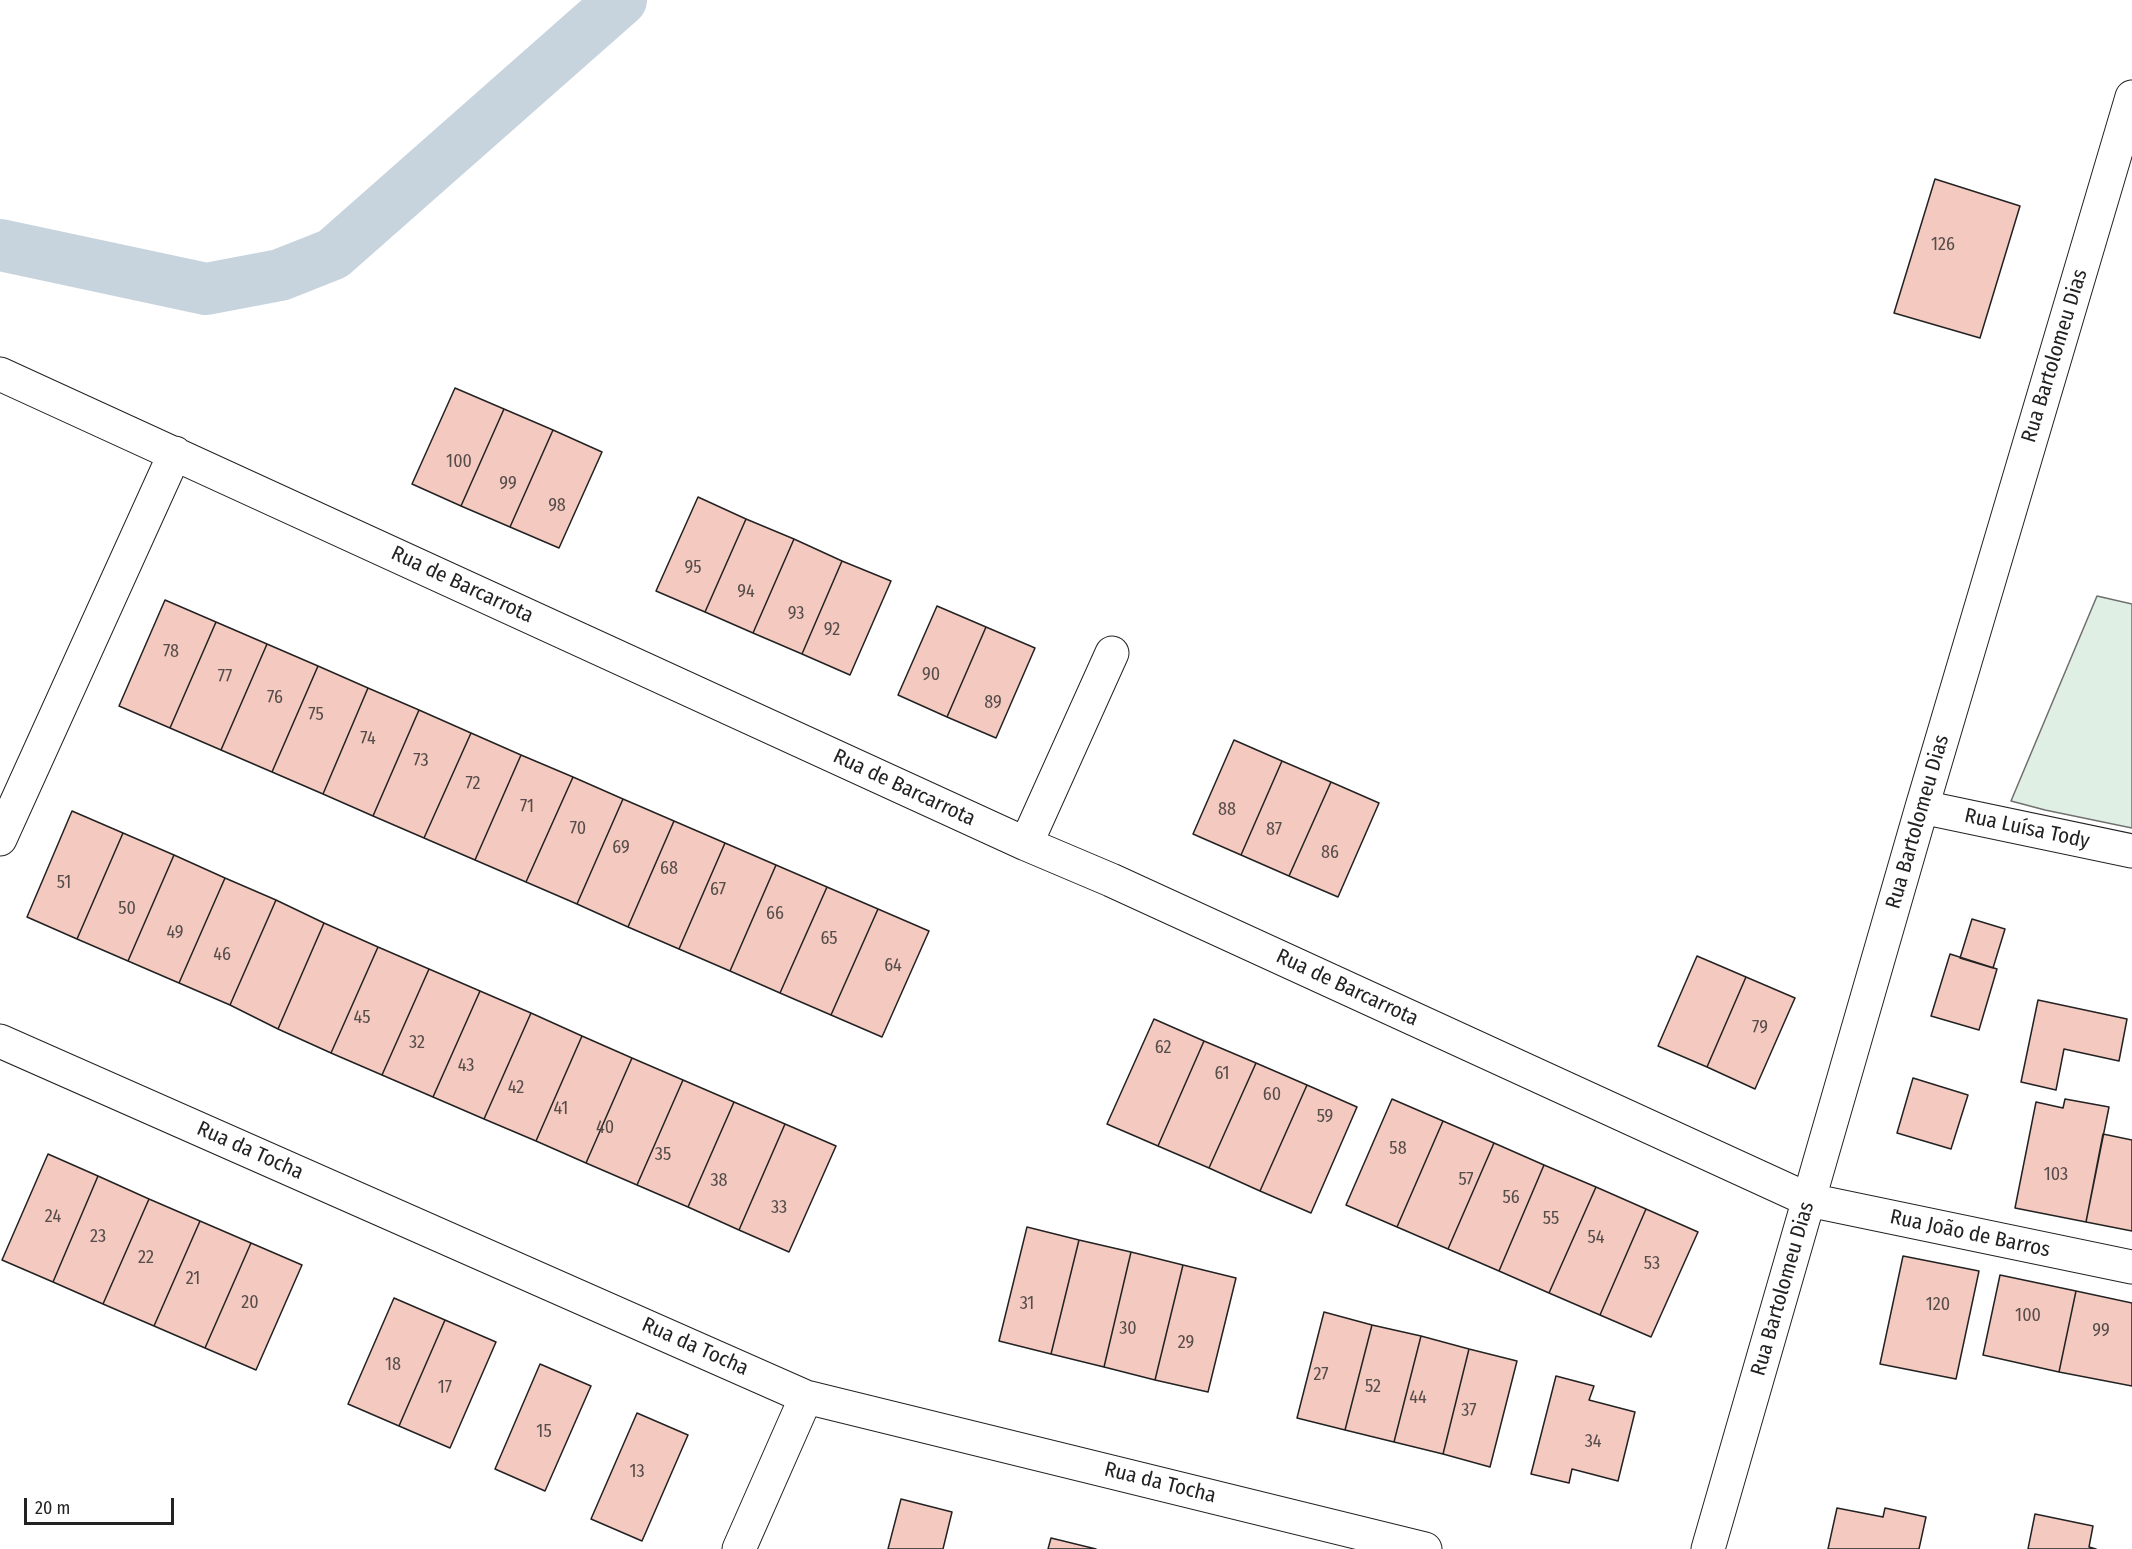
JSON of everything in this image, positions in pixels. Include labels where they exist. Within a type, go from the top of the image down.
[{"type":"street","name":"Rua Bartolomeu Dias","points":[[1708,1549],[1922,807],[2132,97]]},
{"type":"street","name":"Rua de Barcarrota","points":[[0,374],[1809,1200]]},
{"type":"street","points":[[0,839],[174,453]]},
{"type":"street","points":[[1026,844],[1112,653]]},
{"type":"street","name":"Rua Luísa Tody","points":[[1922,807],[2132,851]]},
{"type":"street","name":"Rua da Tocha","points":[[0,1041],[806,1396],[1425,1549]]},
{"type":"street","name":"Rua João de Barros","points":[[1809,1200],[2132,1267]]},
{"type":"street","points":[[739,1549],[806,1396]]},
{"type":"green space","points":[[2097,596],[2132,604],[2132,828],[2011,801]]},
{"type":"building","points":[[1935,179],[2020,206],[1980,338],[1894,313]]},
{"type":"building","points":[[455,388],[504,409],[461,506],[412,484]]},
{"type":"building","points":[[504,409],[553,430],[510,527],[461,506]]},
{"type":"building","points":[[553,430],[602,452],[559,548],[510,527]]},
{"type":"building","points":[[698,497],[746,519],[705,612],[656,591]]},
{"type":"building","points":[[746,519],[794,539],[753,633],[705,612]]},
{"type":"building","points":[[794,539],[842,561],[802,654],[753,633]]},
{"type":"building","points":[[842,561],[891,581],[850,675],[802,654]]},
{"type":"building","points":[[165,600],[216,622],[170,728],[119,706]]},
{"type":"building","points":[[937,606],[986,627],[947,717],[898,695]]},
{"type":"building","points":[[216,622],[267,644],[221,750],[170,728]]},
{"type":"building","points":[[986,627],[1035,648],[996,738],[947,717]]},
{"type":"building","points":[[267,644],[318,666],[272,772],[221,750]]},
{"type":"building","points":[[318,666],[368,688],[323,794],[272,772]]},
{"type":"building","points":[[368,688],[419,710],[373,816],[323,794]]},
{"type":"building","points":[[419,710],[471,733],[424,838],[373,816]]},
{"type":"building","points":[[471,733],[521,755],[475,860],[424,838]]},
{"type":"building","points":[[1234,740],[1282,761],[1241,855],[1193,834]]},
{"type":"building","points":[[521,755],[573,777],[526,882],[475,860]]},
{"type":"building","points":[[1282,761],[1331,782],[1289,876],[1241,855]]},
{"type":"building","points":[[573,777],[623,799],[577,904],[526,882]]},
{"type":"building","points":[[1331,782],[1379,803],[1338,897],[1289,876]]},
{"type":"building","points":[[623,799],[674,821],[628,927],[577,904]]},
{"type":"building","points":[[72,811],[123,833],[77,939],[27,917]]},
{"type":"building","points":[[674,821],[725,843],[679,949],[628,927]]},
{"type":"building","points":[[123,833],[174,855],[128,961],[77,939]]},
{"type":"building","points":[[725,843],[776,865],[730,971],[679,949]]},
{"type":"building","points":[[174,855],[225,878],[179,983],[128,961]]},
{"type":"building","points":[[776,865],[827,887],[780,993],[730,971]]},
{"type":"building","points":[[225,878],[276,900],[230,1005],[179,983]]},
{"type":"building","points":[[827,887],[878,909],[831,1015],[780,993]]},
{"type":"building","points":[[276,900],[324,923],[278,1029],[230,1005]]},
{"type":"building","points":[[878,909],[929,931],[882,1037],[831,1015]]},
{"type":"building","points":[[1972,919],[2005,929],[1993,968],[1960,958]]},
{"type":"building","points":[[324,923],[378,947],[331,1053],[278,1029]]},
{"type":"building","points":[[378,947],[429,969],[382,1075],[331,1053]]},
{"type":"building","points":[[1950,954],[1997,969],[1979,1030],[1931,1016]]},
{"type":"building","points":[[1697,956],[1746,977],[1707,1067],[1658,1046]]},
{"type":"building","points":[[429,969],[480,991],[433,1097],[382,1075]]},
{"type":"building","points":[[1746,977],[1795,998],[1755,1089],[1707,1067]]},
{"type":"building","points":[[480,991],[531,1013],[484,1119],[433,1097]]},
{"type":"building","points":[[2038,1000],[2127,1019],[2119,1061],[2064,1049],[2056,1090],[2021,1082]]},
{"type":"building","points":[[531,1013],[582,1036],[536,1141],[484,1119]]},
{"type":"building","points":[[1154,1019],[1204,1041],[1158,1146],[1107,1124]]},
{"type":"building","points":[[582,1036],[632,1058],[586,1163],[536,1141]]},
{"type":"building","points":[[1204,1041],[1256,1063],[1209,1168],[1158,1146]]},
{"type":"building","points":[[632,1058],[683,1080],[637,1185],[586,1163]]},
{"type":"building","points":[[1256,1063],[1307,1085],[1260,1191],[1209,1168]]},
{"type":"building","points":[[1913,1078],[1968,1095],[1951,1149],[1897,1133]]},
{"type":"building","points":[[683,1080],[734,1102],[688,1207],[637,1185]]},
{"type":"building","points":[[1307,1085],[1357,1107],[1311,1213],[1260,1191]]},
{"type":"building","points":[[1392,1099],[1443,1121],[1397,1227],[1346,1205]]},
{"type":"building","points":[[2065,1099],[2109,1107],[2086,1222],[2015,1208],[2036,1102],[2063,1108]]},
{"type":"building","points":[[734,1102],[785,1124],[739,1230],[688,1207]]},
{"type":"building","points":[[1443,1121],[1494,1143],[1448,1249],[1397,1227]]},
{"type":"building","points":[[785,1124],[836,1146],[789,1252],[739,1230]]},
{"type":"building","points":[[2103,1134],[2132,1140],[2132,1231],[2086,1222]]},
{"type":"building","points":[[1494,1143],[1544,1165],[1499,1271],[1448,1249]]},
{"type":"building","points":[[48,1154],[98,1176],[53,1282],[2,1260]]},
{"type":"building","points":[[1544,1165],[1596,1187],[1549,1293],[1499,1271]]},
{"type":"building","points":[[98,1176],[149,1199],[103,1304],[53,1282]]},
{"type":"building","points":[[1596,1187],[1646,1209],[1600,1315],[1549,1293]]},
{"type":"building","points":[[149,1199],[200,1221],[154,1326],[103,1304]]},
{"type":"building","points":[[1646,1209],[1698,1232],[1651,1337],[1600,1315]]},
{"type":"building","points":[[200,1221],[251,1243],[205,1348],[154,1326]]},
{"type":"building","points":[[1027,1227],[1079,1240],[1051,1354],[999,1341]]},
{"type":"building","points":[[1079,1240],[1131,1252],[1104,1367],[1051,1354]]},
{"type":"building","points":[[251,1243],[302,1265],[256,1370],[205,1348]]},
{"type":"building","points":[[1131,1252],[1183,1265],[1155,1380],[1104,1367]]},
{"type":"building","points":[[1903,1256],[1979,1271],[1956,1379],[1880,1364]]},
{"type":"building","points":[[1183,1265],[1236,1278],[1208,1392],[1155,1380]]},
{"type":"building","points":[[2000,1275],[2076,1291],[2059,1372],[1983,1355]]},
{"type":"building","points":[[2076,1291],[2132,1303],[2132,1386],[2059,1372]]},
{"type":"building","points":[[394,1298],[445,1320],[399,1426],[348,1404]]},
{"type":"building","points":[[1324,1312],[1372,1325],[1345,1430],[1297,1418]]},
{"type":"building","points":[[445,1320],[496,1342],[450,1448],[399,1426]]},
{"type":"building","points":[[1372,1325],[1421,1336],[1394,1442],[1345,1430]]},
{"type":"building","points":[[1421,1336],[1469,1349],[1443,1454],[1394,1442]]},
{"type":"building","points":[[1469,1349],[1517,1361],[1490,1467],[1443,1454]]},
{"type":"building","points":[[540,1364],[591,1386],[545,1491],[495,1469]]},
{"type":"building","points":[[1556,1376],[1594,1386],[1589,1400],[1635,1412],[1618,1481],[1572,1469],[1569,1483],[1531,1474]]},
{"type":"building","points":[[637,1413],[688,1435],[642,1541],[591,1519]]},
{"type":"building","points":[[901,1499],[952,1512],[943,1549],[888,1549]]},
{"type":"building","points":[[1837,1508],[1883,1517],[1885,1508],[1926,1517],[1919,1549],[1828,1549]]},
{"type":"building","points":[[2035,1514],[2093,1526],[2089,1547],[2096,1549],[2028,1549]]},
{"type":"building","points":[[1051,1538],[1096,1549],[1048,1549]]},
{"type":"waterway","points":[[0,245],[206,289],[280,275],[333,254],[621,0]]}]
